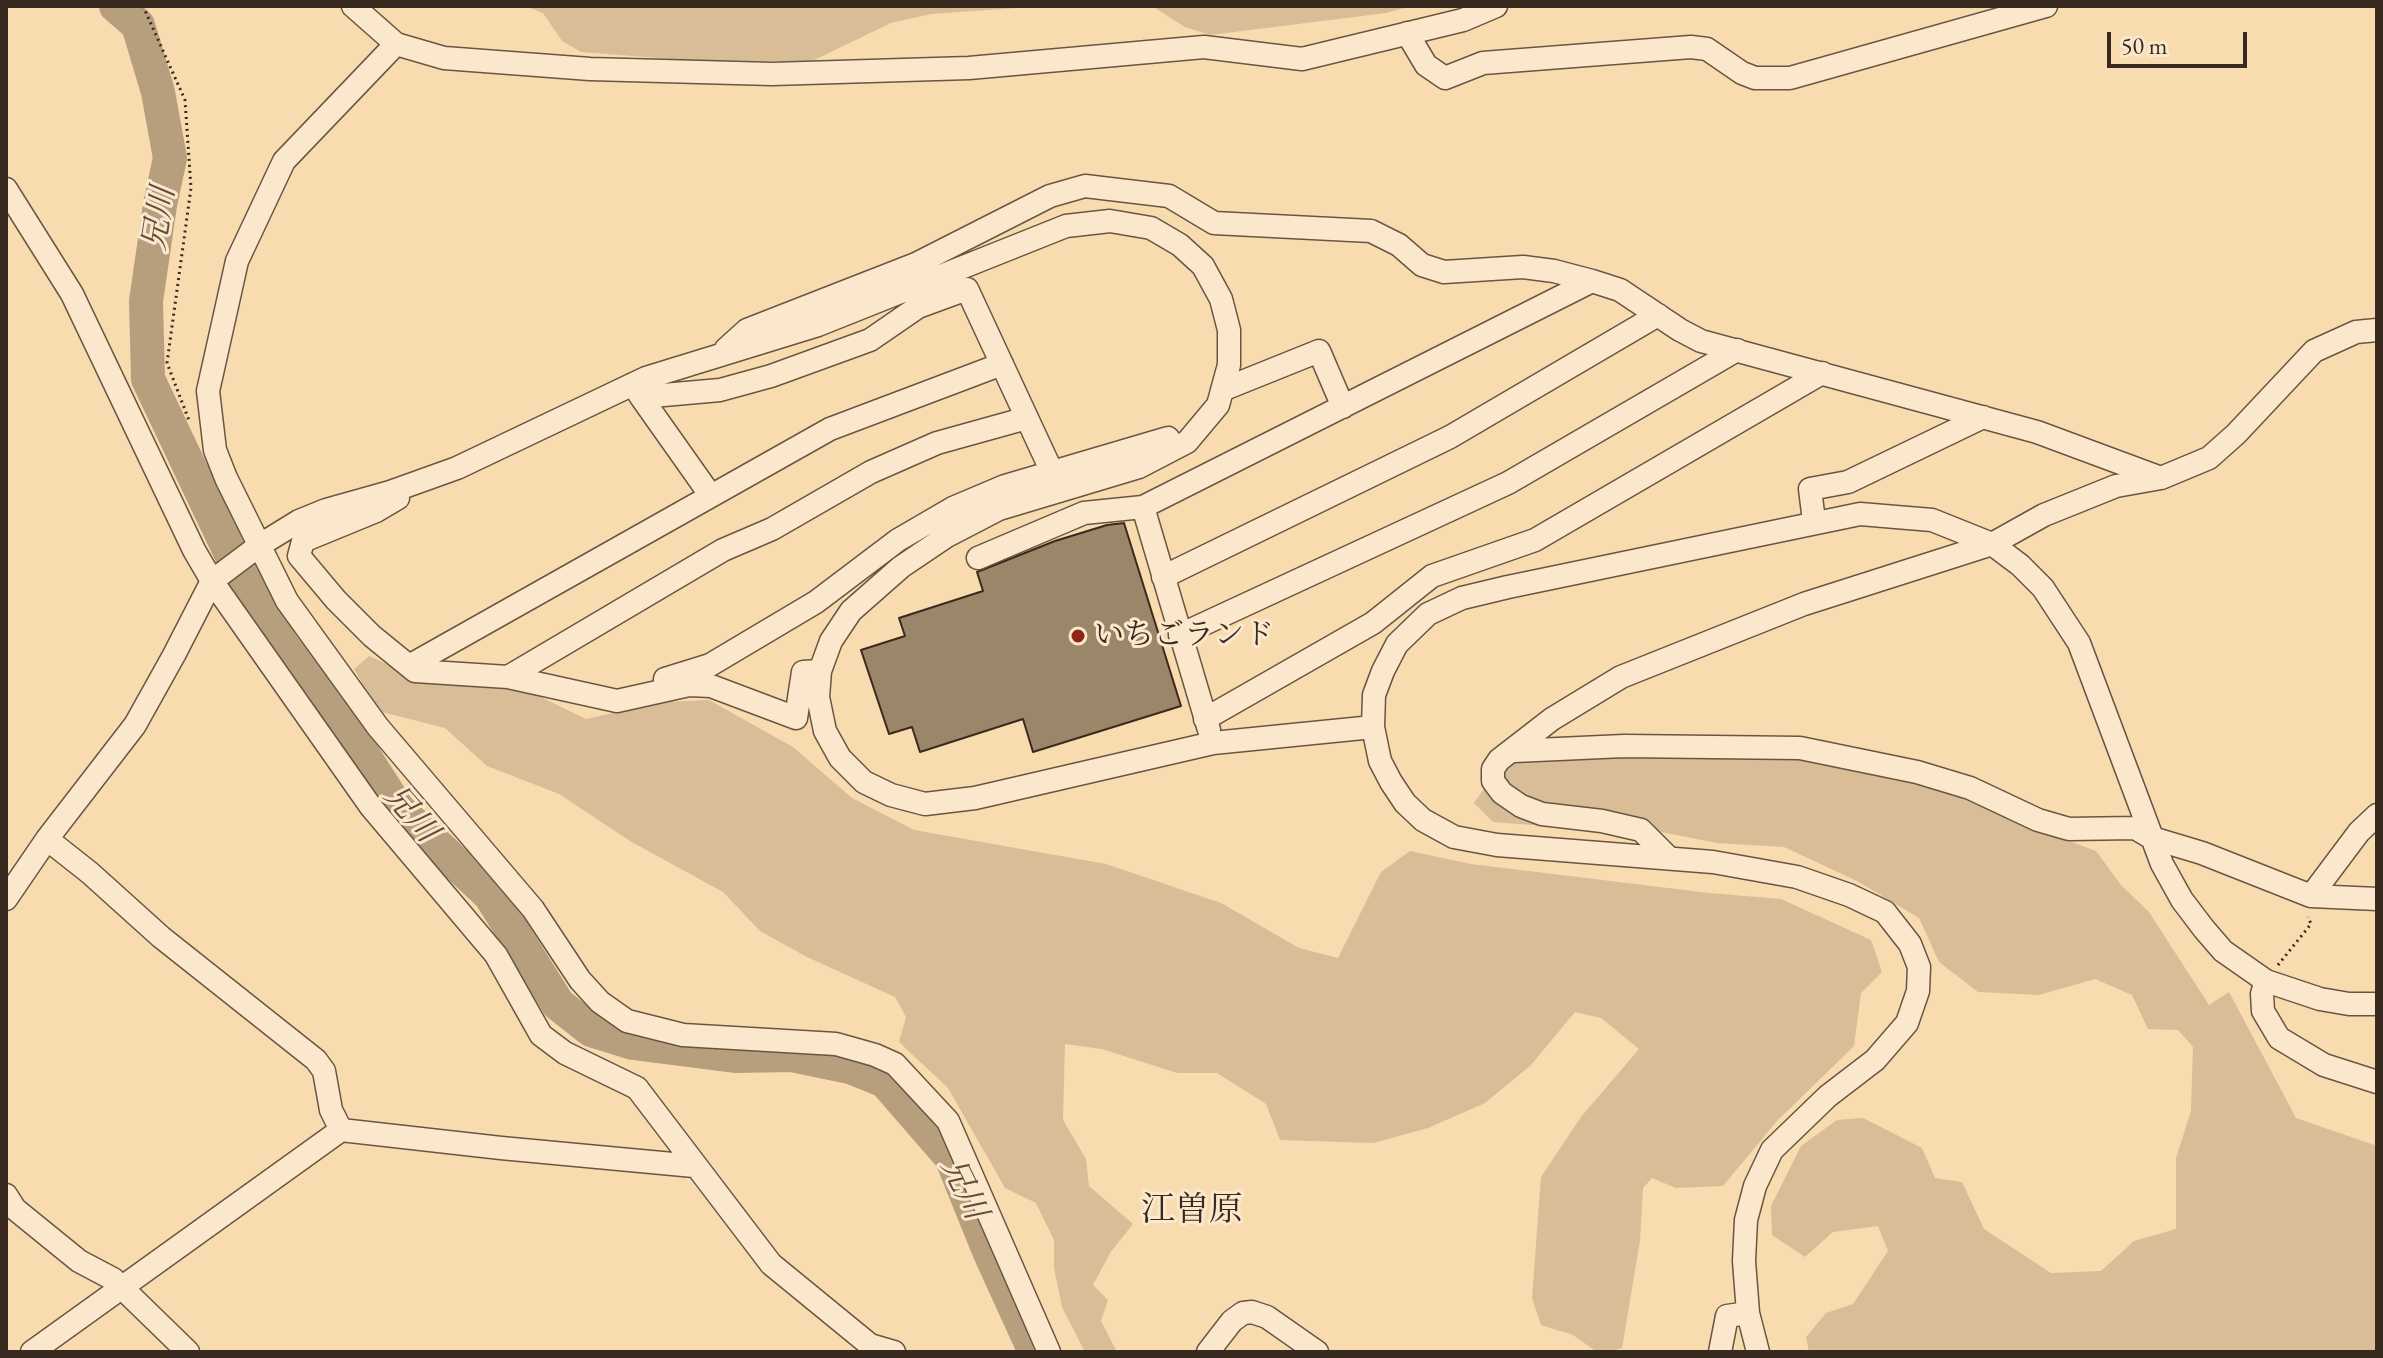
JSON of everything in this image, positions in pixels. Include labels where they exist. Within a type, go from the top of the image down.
[{"type":"street","points":[[353,6],[396,44],[444,58],[479,63],[772,74],[969,68],[1204,47],[1302,59],[1463,20],[1496,6]]},
{"type":"street","points":[[1407,33],[1426,65],[1445,78],[1483,63],[1691,47],[1707,49],[1742,73],[1755,78],[1790,78],[2046,6]]},
{"type":"street","points":[[396,44],[284,161],[237,261],[208,391],[215,450],[287,601],[378,727],[533,909],[580,980],[600,1002],[627,1021],[683,1035],[836,1044],[895,1064],[948,1121],[1049,1352]]},
{"type":"street","points":[[721,354],[747,330],[916,264],[1050,196],[1085,186],[1169,196],[1214,223],[1371,231],[1399,245],[1422,265],[1444,272],[1523,267],[1592,281],[1620,290],[1701,341],[2037,432],[2161,478]]},
{"type":"street","points":[[7,196],[72,294],[194,550],[371,807],[496,955],[541,1035],[565,1053],[637,1088],[771,1264],[867,1349],[894,1352]]},
{"type":"street","points":[[637,390],[720,390],[771,376],[870,340],[918,307],[925,294],[1066,226],[1110,221],[1151,228],[1180,245],[1203,266],[1221,299],[1229,330],[1229,365],[1218,405],[1187,442],[1139,467],[999,509],[947,536],[901,567],[851,611],[831,641],[820,671],[818,697],[825,731],[840,758],[864,782],[891,795],[925,804],[975,798],[1213,743],[1373,727]]},
{"type":"street","points":[[978,558],[1084,513],[1143,507],[1592,281]]},
{"type":"street","points":[[6,899],[47,839],[135,725],[216,578],[299,521],[457,468],[721,354],[925,294],[967,289],[1052,472]]},
{"type":"street","points":[[1163,577],[1450,437],[1658,315]]},
{"type":"street","points":[[1669,858],[1641,830],[1602,821],[1542,814],[1521,806],[1502,793],[1493,781],[1493,769],[1499,760],[1552,719],[1621,677],[1804,604],[1992,544],[2044,515],[2116,486],[2161,478],[2209,458],[2236,434],[2314,351],[2356,332],[2377,330]]},
{"type":"street","points":[[1180,635],[1508,483],[1737,350]]},
{"type":"street","points":[[1222,390],[1319,351],[1343,407]]},
{"type":"street","points":[[409,666],[830,429],[1002,364]]},
{"type":"street","points":[[1205,719],[1373,623],[1432,576],[1535,540],[1822,373]]},
{"type":"street","points":[[637,390],[711,496]]},
{"type":"street","points":[[1814,521],[1810,489],[1848,482],[1983,417]]},
{"type":"street","points":[[508,677],[723,550],[772,529],[871,472],[937,443],[1027,418]]},
{"type":"street","points":[[603,698],[710,665],[816,602],[898,540],[953,508],[1005,486],[1168,438],[1176,448]]},
{"type":"street","points":[[457,468],[458,473],[303,541],[299,556],[372,636],[415,671],[508,677],[617,701],[689,685],[711,686],[796,718],[803,672],[820,671]]},
{"type":"street","points":[[1143,507],[1213,743]]},
{"type":"street","points":[[1758,1352],[1748,1313],[1744,1261],[1746,1220],[1755,1186],[1772,1150],[1828,1096],[1875,1060],[1907,1023],[1918,991],[1919,967],[1910,944],[1885,912],[1849,895],[1797,877],[1713,862],[1497,845],[1454,837],[1423,820],[1405,803],[1380,761],[1373,727],[1374,695],[1383,671],[1397,644],[1428,614],[1462,598],[1814,521],[1860,514],[1932,520],[1992,544],[2043,588],[2079,643],[2152,838],[2182,900],[2204,929],[2223,951],[2266,981],[2320,999],[2349,1004],[2377,1004]]},
{"type":"street","points":[[1514,751],[1624,746],[1800,748],[1917,772],[1970,788],[2038,820],[2069,829],[2135,828],[2152,838],[2202,853],[2311,896],[2377,899]]},
{"type":"street","points":[[2311,896],[2359,832],[2377,815]]},
{"type":"street","points":[[47,839],[161,937],[316,1060],[324,1071],[331,1110],[341,1130]]},
{"type":"street","points":[[2266,981],[2262,994],[2263,1011],[2279,1038],[2324,1065],[2377,1082]]},
{"type":"street","points":[[32,1352],[341,1130],[694,1166]]},
{"type":"street","points":[[6,1195],[15,1209],[68,1253],[113,1279],[188,1352]]},
{"type":"street","points":[[1208,1352],[1232,1321],[1243,1313],[1252,1312],[1267,1317],[1317,1352]]},
{"type":"street","points":[[1720,1352],[1727,1316],[1748,1313]]},
{"type":"path","points":[[143,6],[185,100],[191,188],[167,363],[193,433],[215,450]]},
{"type":"path","points":[[2266,981],[2311,924],[2304,906],[2311,896]]},
{"type":"shaded area","points":[[524,6],[1045,6],[931,14],[891,23],[810,62],[684,60],[581,52],[562,41],[543,13]]},
{"type":"shaded area","points":[[1152,6],[1412,6],[1386,13],[1210,35],[1185,27]]},
{"type":"shaded area","points":[[369,656],[418,678],[516,685],[586,719],[661,702],[709,700],[793,747],[852,798],[914,830],[1106,864],[1221,903],[1299,948],[1338,958],[1381,872],[1410,851],[1471,864],[1781,899],[1871,940],[1882,972],[1861,993],[1854,1046],[1777,1121],[1723,1186],[1676,1188],[1652,1178],[1643,1188],[1640,1240],[1622,1348],[1607,1352],[1597,1352],[1573,1335],[1541,1325],[1532,1298],[1541,1177],[1581,1117],[1639,1049],[1601,1018],[1575,1012],[1531,1065],[1485,1103],[1428,1128],[1373,1143],[1280,1140],[1266,1104],[1217,1073],[1177,1073],[1102,1049],[1065,1044],[1063,1120],[1086,1159],[1089,1186],[1133,1224],[1110,1253],[1093,1285],[1108,1300],[1101,1321],[1117,1352],[1085,1352],[1062,1307],[1054,1268],[1054,1240],[1036,1203],[1005,1188],[948,1088],[899,1042],[906,1017],[895,997],[807,957],[760,931],[723,892],[630,841],[559,794],[487,766],[445,728],[378,711],[354,669]]},
{"type":"shaded area","points":[[1765,750],[1902,770],[2096,851],[2121,885],[2149,912],[2209,1005],[2229,992],[2296,1118],[2377,1146],[2377,1352],[1809,1352],[1806,1337],[1826,1313],[1853,1304],[1888,1251],[1878,1226],[1833,1232],[1805,1257],[1772,1235],[1771,1206],[1801,1146],[1837,1120],[1863,1118],[1922,1148],[1935,1178],[1962,1182],[1984,1229],[2051,1273],[2101,1271],[2134,1241],[2176,1229],[2176,1158],[2191,1111],[2193,1047],[2178,1030],[2148,1029],[2132,995],[2095,979],[2039,995],[1978,992],[1939,962],[1919,918],[1857,881],[1784,847],[1717,843],[1620,824],[1545,826],[1493,822],[1474,803],[1493,776],[1512,760]]},
{"type":"building","name":"いちごランド","points":[[1124,523],[1181,706],[1033,752],[1023,719],[920,752],[912,727],[889,734],[861,650],[905,636],[899,618],[983,591],[977,572],[1055,541]]},
{"type":"waterway","name":"兄川","points":[[116,6],[138,25],[158,92],[170,158],[146,301],[148,379],[239,571],[283,646],[350,734],[398,809],[490,895],[558,1004],[591,1030],[633,1043],[735,1056],[792,1055],[850,1067],[885,1081],[951,1157],[1035,1352]]},
{"type":"place","name":"いちごランド","points":[[1078,636]]},
{"type":"district","name":"江曽原","points":[[1192,1211]]}]
